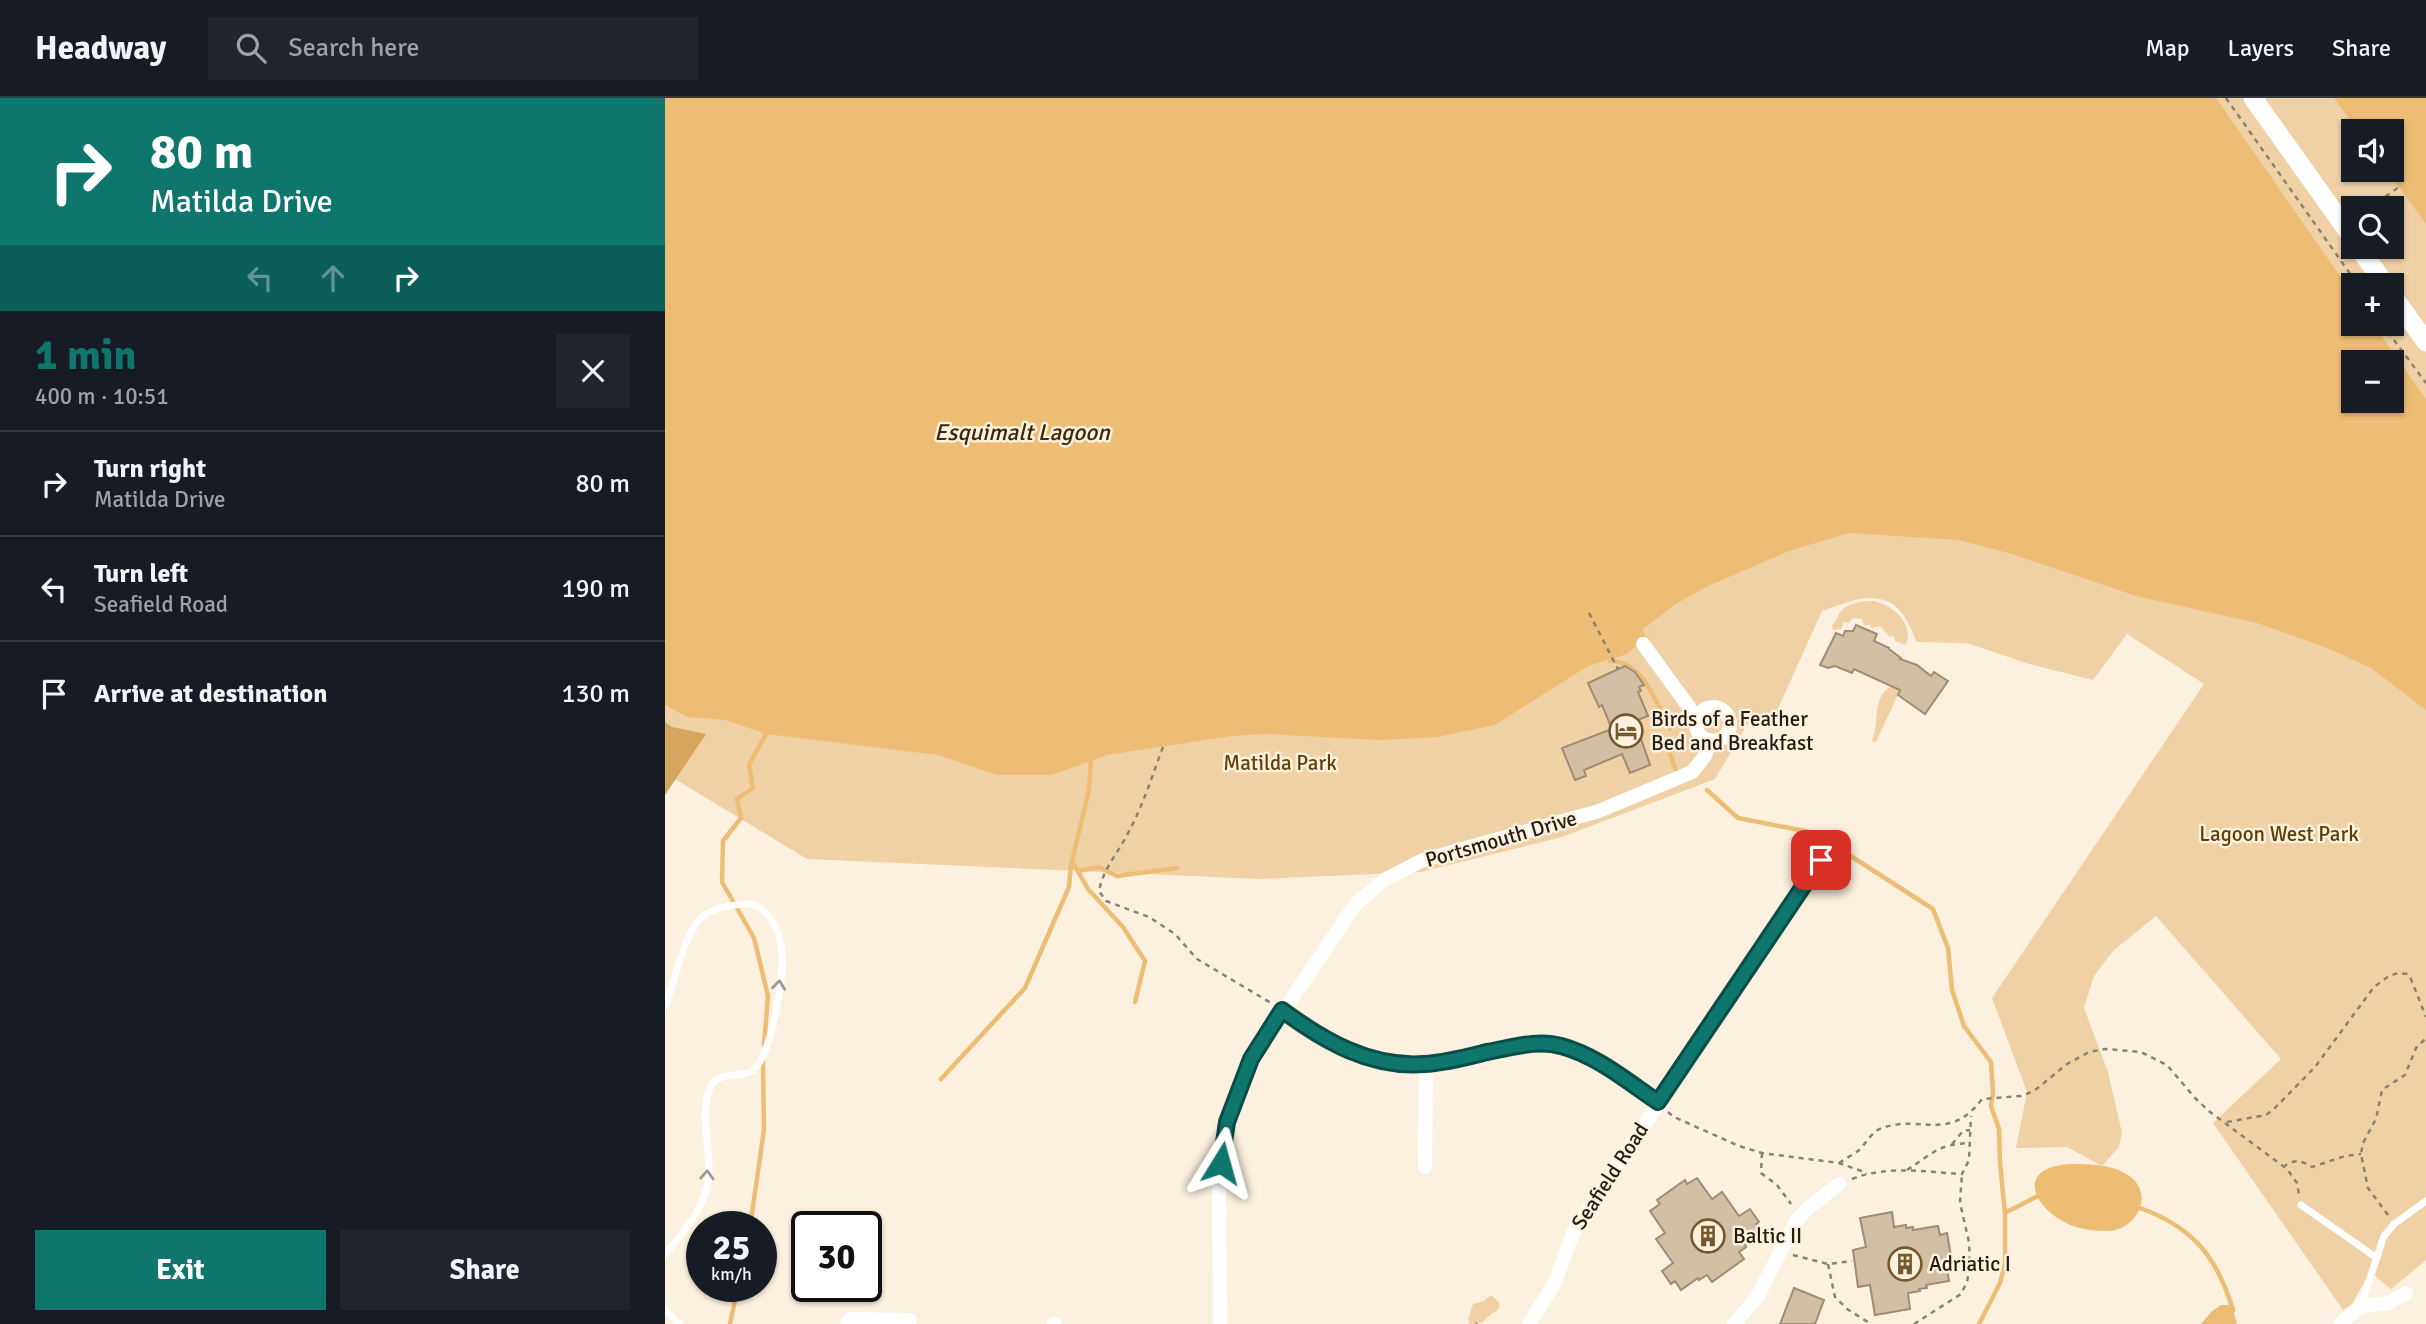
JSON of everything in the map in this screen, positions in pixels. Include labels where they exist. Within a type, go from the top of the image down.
[{"type":"street","points":[[2253,98],[2341,222]]},
{"type":"street","points":[[2404,312],[2426,342]]},
{"type":"street","points":[[1643,644],[1697,718],[1698,732],[1710,740],[1719,739],[1726,734],[1730,721],[1726,713],[1719,708],[1710,707],[1702,711],[1697,718]]},
{"type":"street","name":"Portsmouth Drive","points":[[1220,1324],[1219,1183],[1227,1122],[1251,1059],[1355,905],[1384,880],[1423,860],[1599,811],[1662,786],[1692,772],[1705,755],[1710,740]]},
{"type":"street","name":"Seafield Road","points":[[1529,1324],[1554,1284],[1574,1231],[1821,860]]},
{"type":"street","points":[[1282,1010],[1312,1033],[1351,1053],[1399,1065],[1426,1064],[1534,1043],[1561,1046],[1592,1059],[1658,1102]]},
{"type":"street","points":[[1425,1167],[1426,1064]]},
{"type":"street","points":[[1734,1324],[1757,1297],[1797,1220],[1839,1184]]},
{"type":"street","points":[[2340,1324],[2361,1306],[2389,1303],[2406,1293]]},
{"type":"street","points":[[847,1324],[851,1319],[910,1320]]},
{"type":"lane","points":[[665,1006],[687,941],[701,918],[721,907],[750,904],[762,910],[776,927],[782,956],[768,1046],[753,1070],[742,1075],[727,1075],[716,1079],[710,1088],[706,1108],[708,1181],[703,1203],[665,1255]]},
{"type":"lane","points":[[2361,1306],[2384,1236],[2394,1224],[2426,1201]]},
{"type":"lane","points":[[2301,1205],[2377,1258]]},
{"type":"lane","points":[[665,1310],[680,1324]]},
{"type":"path","points":[[2226,98],[2350,273]]},
{"type":"path","points":[[2386,196],[2399,187]]},
{"type":"path","points":[[2391,336],[2426,383]]},
{"type":"path","points":[[1588,613],[1618,669]]},
{"type":"path","points":[[1163,747],[1142,806],[1127,837],[1102,877],[1098,891],[1106,901],[1149,917],[1175,934],[1198,959],[1282,1010]]},
{"type":"path","points":[[2227,1122],[2266,1115],[2294,1091],[2374,987],[2389,976],[2407,974],[2426,1017]]},
{"type":"path","points":[[2394,1224],[2368,1188],[2361,1154],[2363,1143],[2376,1119],[2382,1090],[2405,1075],[2416,1048],[2426,1038]]},
{"type":"path","points":[[1839,1163],[1859,1150],[1878,1129],[1905,1123],[1937,1126],[1963,1119],[1971,1114],[1982,1099],[2021,1096],[2034,1091],[2067,1064],[2089,1052],[2105,1048],[2141,1052],[2167,1065],[2202,1105],[2283,1167],[2297,1183],[2301,1205]]},
{"type":"path","points":[[1658,1102],[1674,1117],[1739,1146],[1762,1153],[1839,1163],[1867,1173]]},
{"type":"path","points":[[1915,1324],[1961,1294],[1967,1282],[1970,1265],[1969,1242],[1960,1203],[1962,1174],[1969,1160],[1971,1114]]},
{"type":"path","points":[[1952,1144],[1963,1131],[1970,1130]]},
{"type":"path","points":[[1906,1170],[1938,1148],[1970,1143]]},
{"type":"path","points":[[1762,1153],[1761,1173],[1777,1185],[1791,1205],[1797,1220]]},
{"type":"path","points":[[2283,1167],[2292,1161],[2312,1167],[2345,1156],[2361,1154]]},
{"type":"path","points":[[1839,1184],[1867,1173],[1906,1170],[1962,1174]]},
{"type":"path","points":[[1790,1254],[1828,1264],[1852,1261]]},
{"type":"path","points":[[1828,1264],[1835,1297],[1847,1309],[1871,1324]]},
{"type":"green space","name":"Esquimalt Lagoon","points":[[665,98],[2426,98],[2426,1260],[2391,1289],[2370,1272],[2352,1304],[2343,1310],[2213,1123],[2281,1059],[2156,916],[2113,951],[2094,976],[2084,1008],[2108,1072],[2122,1133],[2119,1147],[2102,1166],[2067,1147],[2016,1148],[2027,1092],[1992,998],[2204,684],[2127,634],[2093,680],[2029,664],[1967,643],[1917,642],[1901,612],[1883,600],[1873,598],[1842,604],[1822,611],[1777,711],[1750,720],[1715,779],[1562,837],[1421,872],[1260,879],[807,859],[665,773]]},
{"type":"green space","points":[[1874,601],[1889,607],[1901,617],[1907,630],[1906,645],[1895,641],[1894,636],[1890,637],[1880,626],[1872,628],[1870,625],[1864,625],[1862,619],[1853,618],[1848,623],[1844,622],[1841,629],[1833,630],[1832,625],[1844,608],[1859,602]]},
{"type":"green space","points":[[1893,685],[1902,686],[1876,742],[1872,741],[1879,703],[1886,690]]},
{"type":"green space","points":[[1491,1295],[1499,1302],[1498,1309],[1482,1322],[1470,1324],[1468,1320],[1473,1304],[1484,1301]]},
{"type":"shaded area","points":[[665,722],[672,727],[706,734],[665,795]]},
{"type":"water","name":"Esquimalt Lagoon","points":[[665,98],[2216,98],[2341,277],[2341,336],[2381,336],[2391,350],[2341,350],[2341,413],[2404,413],[2404,368],[2426,399],[2426,710],[2371,668],[2327,648],[2257,623],[2136,596],[2012,554],[1959,540],[1849,533],[1789,551],[1708,586],[1676,604],[1643,629],[1646,638],[1627,654],[1588,666],[1495,725],[1437,737],[1380,740],[1266,734],[1232,736],[1107,755],[1052,775],[997,775],[938,755],[766,734],[725,720],[687,717],[665,705]]},
{"type":"water","points":[[2334,98],[2426,98],[2426,224],[2395,182],[2404,182],[2404,119],[2349,119]]},
{"type":"water","points":[[2069,1164],[2110,1167],[2132,1178],[2141,1195],[2138,1212],[2133,1219],[2118,1229],[2096,1231],[2076,1227],[2050,1212],[2041,1203],[2035,1183],[2040,1174]]},
{"type":"water","points":[[2221,1305],[2228,1305],[2233,1310],[2237,1324],[2201,1324],[2212,1311]]},
{"type":"building","points":[[1856,625],[1877,634],[1874,641],[1889,648],[1900,659],[1917,665],[1931,676],[1934,672],[1948,681],[1925,714],[1898,695],[1900,690],[1854,669],[1852,673],[1835,666],[1828,668],[1820,665],[1836,633],[1843,636],[1845,631],[1853,631]]},
{"type":"building","points":[[1625,666],[1635,672],[1644,685],[1639,687],[1641,691],[1638,692],[1648,716],[1635,721],[1650,765],[1630,773],[1622,754],[1584,770],[1586,776],[1575,780],[1562,748],[1612,729],[1602,705],[1599,707],[1588,683]]},
{"type":"building","name":"Baltic II","points":[[1697,1178],[1712,1199],[1722,1192],[1739,1216],[1750,1209],[1759,1222],[1756,1224],[1761,1232],[1739,1252],[1744,1259],[1712,1282],[1707,1275],[1681,1290],[1675,1281],[1671,1284],[1662,1271],[1673,1263],[1656,1239],[1665,1233],[1650,1211],[1660,1204],[1657,1200],[1685,1180],[1687,1184]]},
{"type":"building","name":"Adriatic I","points":[[1892,1212],[1894,1227],[1906,1225],[1906,1228],[1913,1227],[1913,1230],[1938,1226],[1940,1235],[1947,1233],[1953,1268],[1947,1269],[1949,1281],[1926,1285],[1927,1288],[1908,1293],[1910,1309],[1875,1315],[1870,1285],[1858,1287],[1853,1250],[1866,1247],[1860,1218]]},
{"type":"building","points":[[1794,1288],[1824,1300],[1815,1324],[1780,1324]]},
{"type":"waterway","points":[[1610,661],[1622,663],[1640,676],[1654,696],[1670,729]]},
{"type":"waterway","points":[[764,1045],[768,996],[754,938],[722,882],[723,841],[741,818],[737,799],[753,788],[749,765],[766,734]]},
{"type":"waterway","points":[[1668,749],[1676,770]]},
{"type":"waterway","points":[[1091,761],[1089,790],[1072,861],[1088,889],[1123,927],[1145,961],[1135,1002]]},
{"type":"waterway","points":[[1707,790],[1738,818],[1815,833],[1933,909],[1948,948],[1952,990],[1964,1026],[1991,1062],[1991,1106],[1999,1129],[2005,1213]]},
{"type":"waterway","points":[[941,1079],[1025,988],[1069,887],[1071,863]]},
{"type":"waterway","points":[[1078,871],[1099,867],[1117,876],[1177,868]]},
{"type":"waterway","points":[[752,1211],[764,1130],[763,1057]]},
{"type":"waterway","points":[[1979,1324],[2000,1283],[2005,1264],[2005,1213],[2036,1197]]},
{"type":"waterway","points":[[2140,1208],[2175,1224],[2200,1246],[2219,1274],[2233,1310]]},
{"type":"waterway","points":[[730,1324],[735,1302]]},
{"type":"place","name":"Birds of a Feather Bed and Breakfast","points":[[1626,731]]},
{"type":"place","name":"Baltic II","points":[[1708,1236]]},
{"type":"place","name":"Adriatic I","points":[[1905,1264]]},
{"type":"route","points":[[1221,1163],[1227,1122],[1251,1059],[1282,1010],[1312,1033],[1351,1053],[1399,1065],[1426,1064],[1534,1043],[1561,1046],[1592,1059],[1658,1102],[1821,860]]},
{"type":"park label","name":"Matilda Park","points":[[1280,763]]},
{"type":"park label","name":"Lagoon West Park","points":[[2279,834]]}]
